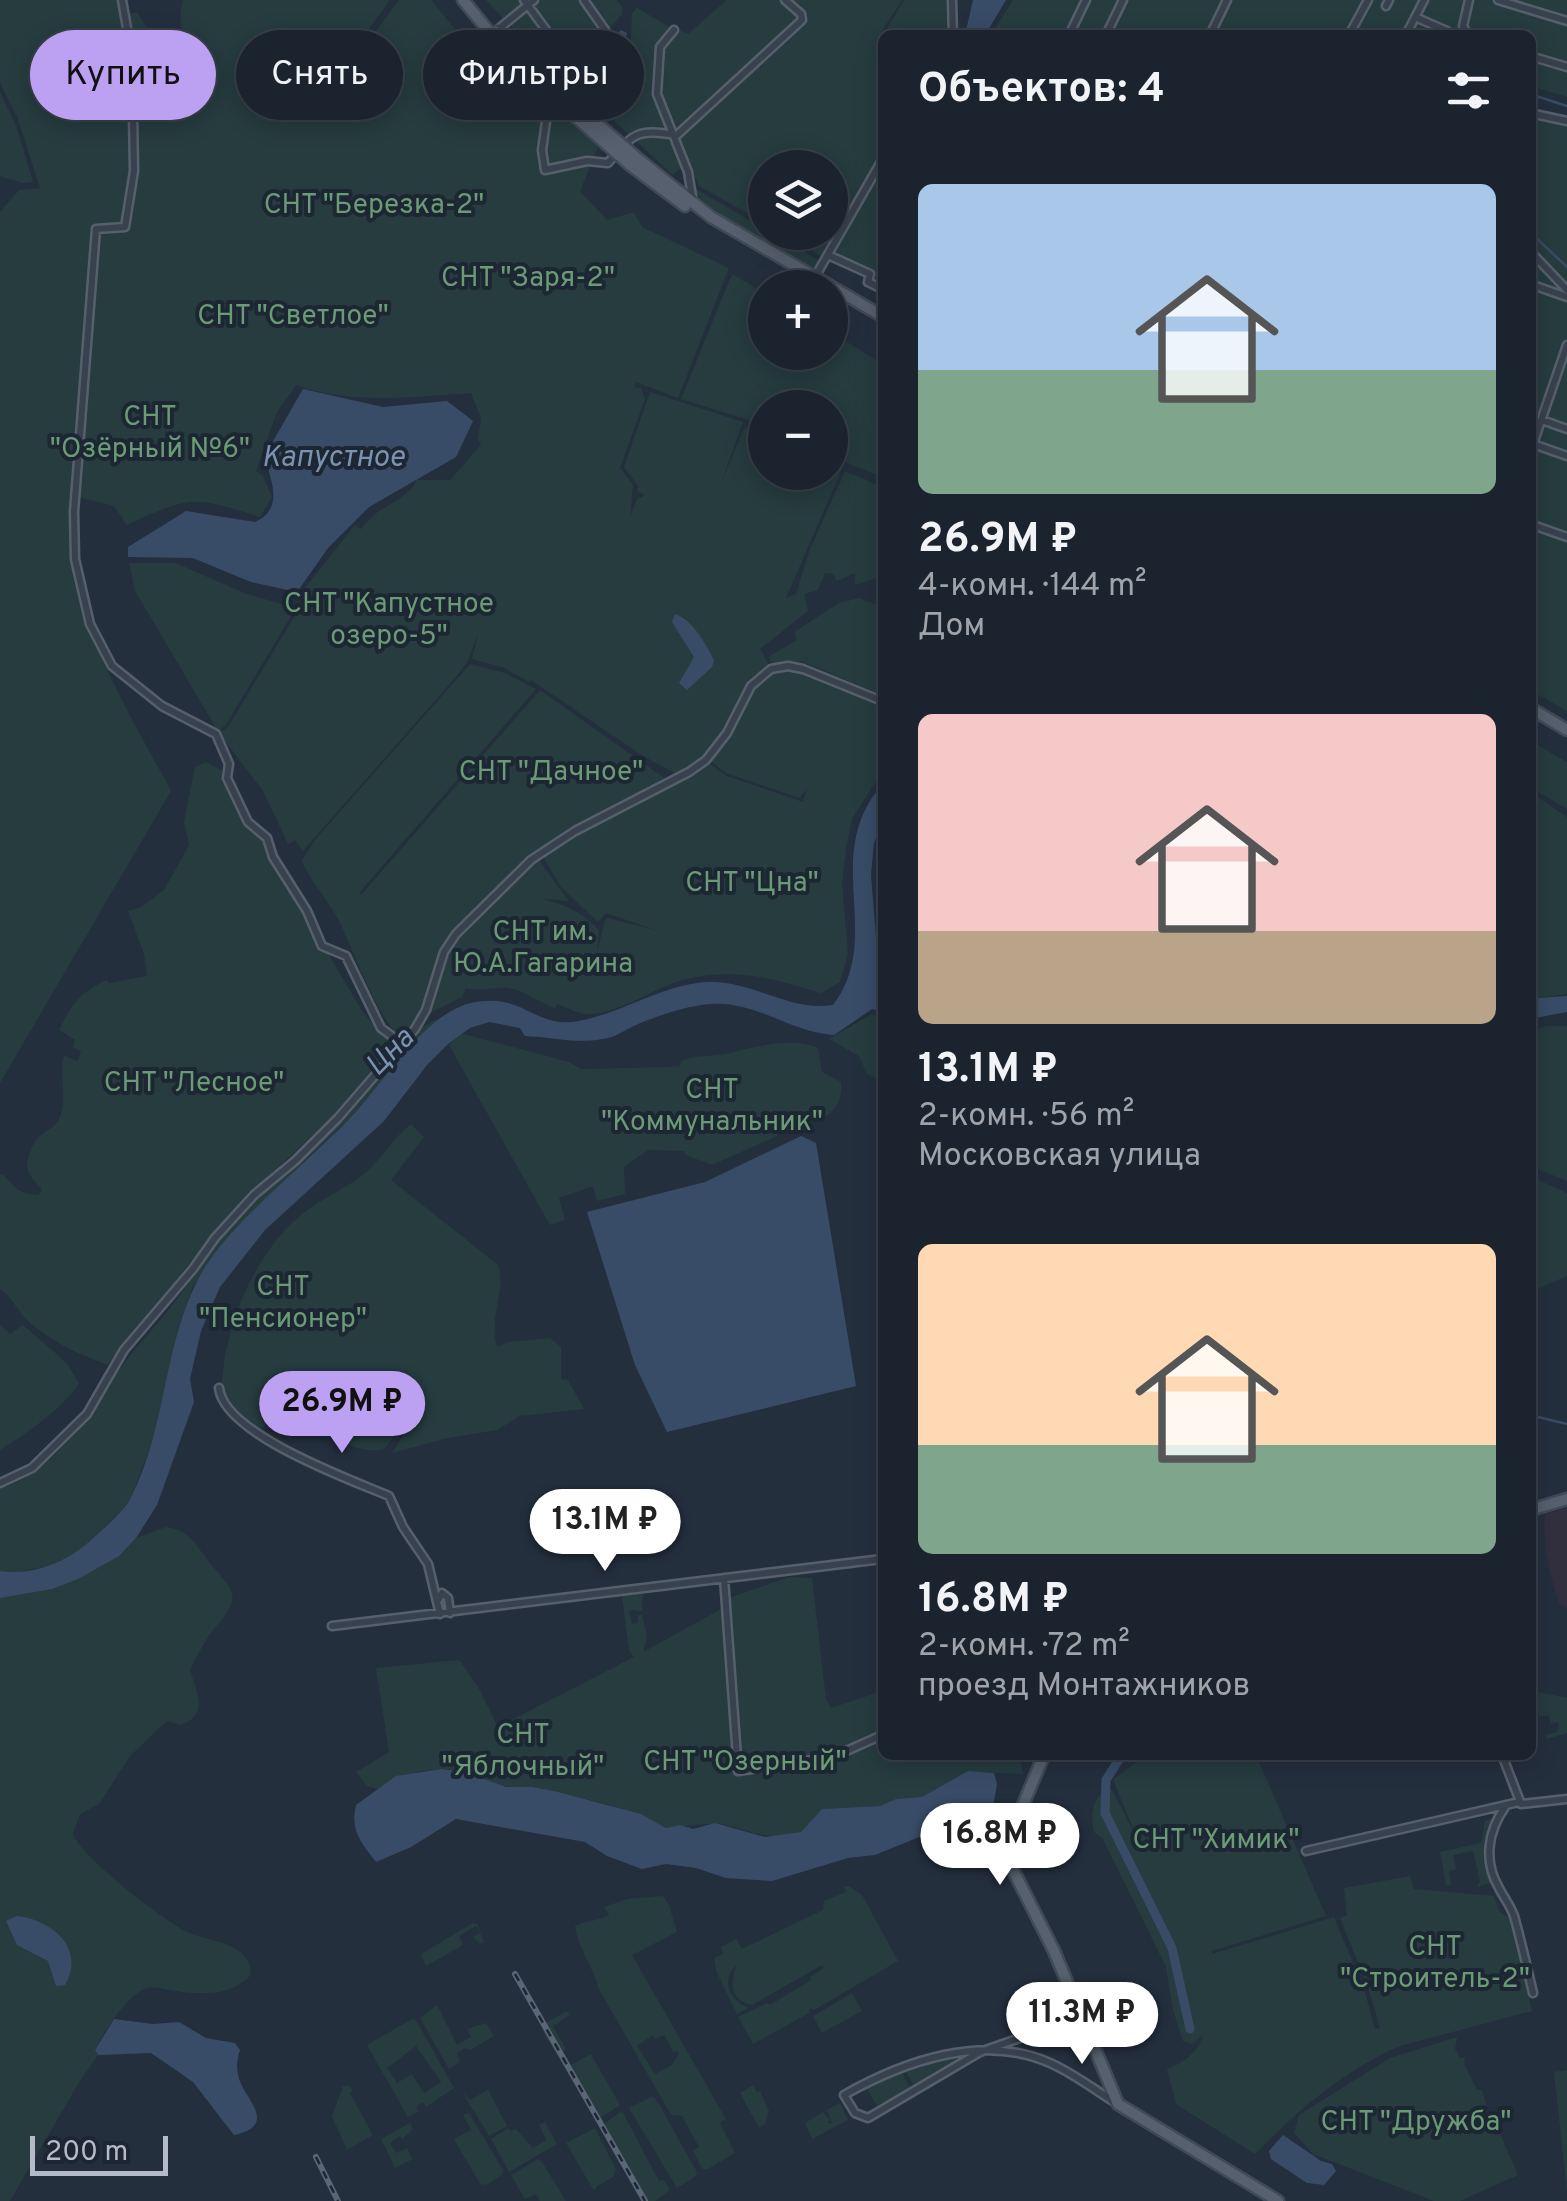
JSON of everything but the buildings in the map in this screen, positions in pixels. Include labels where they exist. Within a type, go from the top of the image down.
[{"type":"main road","points":[[466,0],[495,30]]},
{"type":"main road","points":[[466,0],[489,30]]},
{"type":"main road","points":[[586,120],[702,218],[794,270]]},
{"type":"main road","points":[[634,161],[693,204],[803,270]]},
{"type":"main road","points":[[848,298],[878,316]]},
{"type":"main road","points":[[848,300],[878,317]]},
{"type":"main road","points":[[1536,712],[1567,730]]},
{"type":"main road","points":[[1536,1508],[1567,1500]]},
{"type":"main road","points":[[1039,1760],[1008,1847],[1010,1864],[1041,1921],[1118,2104],[1278,2201]]},
{"type":"street","points":[[122,0],[132,56],[134,180],[125,227],[96,229],[74,512],[74,560],[81,593],[90,624],[112,666],[162,706],[216,734],[230,764],[227,778],[248,822],[267,838],[273,857],[308,912],[322,946],[346,956],[381,1028],[401,1043]]},
{"type":"street","points":[[497,30],[525,3],[534,0]]},
{"type":"street","points":[[584,0],[605,30],[568,86],[548,108],[542,150],[545,170],[587,161],[608,163],[633,134],[641,131],[677,135],[802,20],[802,14],[785,0]]},
{"type":"street","points":[[952,0],[953,30]]},
{"type":"street","points":[[954,14],[960,0]]},
{"type":"street","points":[[1071,30],[1086,0]]},
{"type":"street","points":[[1108,30],[1123,0]]},
{"type":"street","points":[[1212,30],[1227,0]]},
{"type":"street","points":[[1351,30],[1368,0]]},
{"type":"street","points":[[1408,30],[1424,0]]},
{"type":"street","points":[[1465,30],[1469,0]]},
{"type":"street","points":[[1498,0],[1567,22]]},
{"type":"street","points":[[525,3],[546,30]]},
{"type":"street","points":[[1415,17],[1445,30]]},
{"type":"street","points":[[674,30],[660,48],[656,86],[688,172],[693,204]]},
{"type":"street","points":[[1536,58],[1567,67]]},
{"type":"street","points":[[1536,113],[1567,121]]},
{"type":"street","points":[[819,270],[878,167]]},
{"type":"street","points":[[828,255],[870,274],[868,282],[878,286]]},
{"type":"street","points":[[1536,257],[1567,294]]},
{"type":"street","points":[[1536,286],[1567,294]]},
{"type":"street","points":[[1536,436],[1567,345]]},
{"type":"street","points":[[1558,372],[1567,376]]},
{"type":"street","points":[[1542,420],[1567,429]]},
{"type":"street","points":[[1536,445],[1567,456]]},
{"type":"street","points":[[1536,526],[1567,537]]},
{"type":"street","points":[[0,1483],[32,1468],[78,1425],[124,1350],[215,1238],[254,1195],[295,1162],[338,1118],[424,1016],[444,952],[471,918],[540,853],[706,760],[761,676],[777,668],[796,667],[878,699]]},
{"type":"street","points":[[219,1388],[228,1411],[271,1443],[389,1496],[403,1527],[428,1564],[440,1614]]},
{"type":"street","points":[[332,1626],[878,1559]]},
{"type":"street","points":[[724,1578],[739,1772],[833,1758],[878,1737]]},
{"type":"street","points":[[437,1602],[440,1595],[446,1594],[450,1612]]},
{"type":"street","points":[[1504,1760],[1519,1802]]},
{"type":"street","points":[[1306,1851],[1519,1802],[1527,1806],[1567,1799]]},
{"type":"street","points":[[1506,1805],[1496,1820],[1488,1846],[1497,1886],[1514,1917],[1533,1993]]},
{"type":"street","points":[[1083,2016],[980,2052],[868,2118],[854,2113],[844,2095],[914,2061],[980,2052],[1006,2052],[1047,2062],[1118,2104]]},
{"type":"shaded area","points":[[1567,1508],[1567,1609],[1559,1603],[1554,1587],[1545,1548],[1544,1519],[1545,1514]]},
{"type":"green space","points":[[0,0],[120,0],[123,15],[137,12],[148,30],[30,30],[30,120],[216,120],[216,30],[183,30],[183,0],[390,0],[368,30],[236,30],[236,120],[403,120],[403,30],[377,30],[399,0],[431,0],[456,30],[423,30],[423,120],[570,120],[599,145],[580,191],[607,220],[634,212],[642,227],[729,268],[678,398],[636,382],[635,388],[641,388],[645,399],[620,468],[633,485],[630,517],[638,497],[644,494],[638,492],[624,467],[650,392],[743,422],[721,484],[744,428],[748,430],[748,490],[833,490],[786,598],[796,594],[810,549],[836,490],[848,490],[848,472],[878,485],[878,577],[855,585],[855,573],[837,581],[833,574],[825,573],[818,590],[804,594],[808,611],[760,649],[769,665],[744,691],[719,738],[695,764],[677,774],[643,756],[531,680],[472,659],[478,634],[467,663],[456,677],[303,851],[295,840],[288,844],[263,791],[219,733],[228,727],[303,602],[296,599],[355,525],[361,529],[375,514],[406,494],[417,480],[450,480],[481,445],[481,418],[471,393],[361,397],[296,385],[277,412],[256,471],[263,476],[272,497],[260,517],[220,505],[192,502],[166,508],[127,525],[114,506],[74,496],[72,537],[76,576],[86,614],[114,685],[171,791],[0,1083],[0,212],[19,190],[40,188],[18,119],[0,83]]},
{"type":"green space","points":[[486,0],[616,0],[622,6],[622,14],[609,30],[604,26],[599,30],[514,30]]},
{"type":"green space","points":[[727,0],[783,0],[800,14],[800,19],[697,116],[700,119],[808,19],[787,0],[902,0],[883,30],[878,30],[876,41],[878,163],[848,214],[848,150],[748,150],[748,213],[699,186],[655,87],[667,130],[663,135],[673,146],[681,168],[673,175],[614,121],[644,120],[644,30],[631,30],[632,13],[637,8],[673,29],[657,48],[658,64],[665,67],[665,43],[679,30],[688,34]]},
{"type":"green space","points":[[904,0],[950,0],[948,30],[886,30]]},
{"type":"green space","points":[[1013,0],[1085,0],[1070,30],[994,30]]},
{"type":"green space","points":[[1090,0],[1364,0],[1349,30],[1075,30]]},
{"type":"green space","points":[[1370,0],[1467,0],[1458,30],[1355,30]]},
{"type":"green space","points":[[1471,0],[1567,0],[1567,97],[1536,88],[1536,30],[1465,30]]},
{"type":"green space","points":[[0,92],[16,125],[33,182],[0,176]]},
{"type":"green space","points":[[1536,109],[1567,121],[1567,711],[1536,693]]},
{"type":"green space","points":[[878,174],[878,280],[872,271],[834,253],[848,250],[848,228]]},
{"type":"green space","points":[[694,188],[748,219],[748,233],[714,211]]},
{"type":"green space","points":[[780,250],[801,250],[820,261],[816,268]]},
{"type":"green space","points":[[732,274],[748,283],[748,370],[848,370],[848,342],[878,361],[878,475],[848,463],[848,390],[748,390],[748,420],[681,399]]},
{"type":"green space","points":[[129,563],[176,563],[244,593],[296,608],[226,725],[218,731],[135,591]]},
{"type":"green space","points":[[859,598],[878,605],[878,693],[801,661],[773,665],[768,657],[797,640],[794,632],[839,603]]},
{"type":"green space","name":"СНТ \"Дачное\"","points":[[470,664],[505,673],[536,689],[361,895],[540,690],[667,780],[531,856],[444,946],[422,1015],[402,1037],[376,1002],[339,921],[302,861],[314,841]]},
{"type":"green space","points":[[781,670],[802,672],[878,703],[878,778],[852,819],[846,848],[842,883],[848,954],[840,982],[821,993],[753,976],[701,976],[671,984],[611,1010],[587,1014],[557,1004],[555,1008],[510,988],[466,988],[462,997],[430,1013],[451,947],[479,913],[538,859],[569,901],[541,899],[573,910],[592,923],[599,930],[597,952],[608,918],[659,931],[606,913],[598,922],[561,887],[543,857],[570,837],[646,795],[658,794],[708,763],[727,776],[803,802],[807,789],[799,798],[726,773],[711,761],[761,681]]},
{"type":"green space","points":[[1536,744],[1567,762],[1567,809],[1536,791]]},
{"type":"green space","name":"СНТ \"Лесное\"","points":[[206,762],[221,770],[362,1011],[390,1044],[381,1054],[385,1058],[339,1110],[249,1191],[107,1365],[45,1334],[0,1289],[0,1175],[26,1193],[38,1195],[42,1190],[28,1171],[29,1157],[38,1138],[59,1119],[64,1056],[78,1061],[81,1051],[73,1047],[75,1040],[59,1030],[72,1006],[90,989],[107,980],[109,983],[147,976],[144,954],[128,911],[141,907],[164,890],[189,845],[184,822],[195,767]]},
{"type":"green space","points":[[1536,796],[1567,817],[1567,994],[1536,998]]},
{"type":"green space","points":[[872,1014],[878,1015],[878,1078],[867,1074],[859,1056],[829,1039]]},
{"type":"green space","points":[[443,1017],[304,1162],[193,1286],[177,1332],[158,1427],[122,1511],[76,1554],[48,1566],[13,1573],[0,1571],[0,1489],[40,1468],[57,1453],[254,1197],[352,1105],[404,1043]]},
{"type":"green space","points":[[1567,1026],[1567,1181],[1536,1168],[1536,1029]]},
{"type":"green space","name":"СНТ \"Коммунальник\"","points":[[460,1033],[569,1062],[581,1069],[680,1066],[681,1061],[699,1056],[798,1043],[818,1048],[822,1072],[841,1082],[840,1095],[837,1105],[822,1118],[778,1133],[712,1165],[684,1151],[648,1150],[624,1167],[625,1194],[597,1201],[593,1186],[559,1198],[565,1220],[550,1225],[449,1045]]},
{"type":"green space","name":"СНТ \"Пенсионер\"","points":[[411,1124],[424,1137],[391,1180],[498,1265],[497,1347],[508,1342],[550,1338],[561,1347],[561,1379],[568,1380],[584,1409],[519,1416],[497,1430],[392,1453],[415,1416],[411,1409],[383,1449],[352,1446],[296,1423],[295,1427],[279,1412],[260,1430],[234,1411],[232,1404],[222,1401],[226,1350],[255,1272],[287,1228],[306,1211],[364,1174]]},
{"type":"green space","points":[[1536,1179],[1567,1193],[1567,1276],[1536,1289]]},
{"type":"green space","points":[[0,1325],[10,1334],[23,1325],[67,1363],[79,1384],[43,1420],[0,1450]]},
{"type":"green space","points":[[166,1527],[180,1531],[194,1542],[229,1587],[230,1608],[207,1638],[190,1670],[199,1702],[195,1715],[181,1725],[167,1721],[130,1756],[99,1804],[80,1814],[73,1834],[106,1872],[159,1914],[185,1931],[227,1944],[244,1955],[251,1975],[235,1987],[216,1992],[152,1987],[131,1999],[103,2035],[95,2050],[98,2055],[10,2201],[0,2201],[0,1598],[119,1556],[136,1538]]},
{"type":"green space","points":[[789,1577],[812,1578],[826,1699],[831,1708],[878,1692],[878,1760],[1020,1760],[1023,1774],[968,1772],[922,1797],[896,1799],[880,1806],[822,1809],[803,1830],[780,1837],[721,1824],[667,1828],[610,1805],[506,1786],[462,1771],[424,1771],[378,1789],[367,1786],[356,1772],[389,1752],[376,1668],[459,1660],[498,1727],[634,1657],[629,1651],[622,1595],[643,1595],[642,1611],[629,1610],[632,1624],[638,1623],[642,1614],[647,1637],[643,1652],[725,1607],[729,1598]]},
{"type":"green space","points":[[1536,1693],[1567,1698],[1567,1733],[1546,1739],[1545,1735],[1557,1732],[1558,1722],[1551,1724],[1549,1715],[1539,1717]]},
{"type":"green space","points":[[1258,1760],[1326,1916],[1212,1954],[1334,1917],[1365,1992],[1375,2029],[1380,2028],[1340,1918],[1347,1915],[1344,1888],[1410,1876],[1414,1889],[1494,1896],[1500,1912],[1511,1919],[1532,2011],[1400,2046],[1379,2056],[1322,2093],[1255,2154],[1176,2104],[1167,2069],[1189,2057],[1203,2035],[1192,2044],[1183,2041],[1166,1967],[1103,1839],[1094,1832],[1093,1809],[1105,1789],[1112,1790],[1136,1836],[1113,1779],[1137,1762]]},
{"type":"green space","points":[[1493,1814],[1485,1842],[1493,1882],[1477,1887],[1480,1881],[1473,1851],[1453,1855],[1456,1869],[1449,1871],[1451,1885],[1446,1885],[1440,1852],[1481,1843],[1485,1821]]},
{"type":"green space","points":[[844,1887],[862,1895],[898,1961],[753,2044],[738,2017],[770,2005],[824,1968],[822,1965],[752,2005],[735,1994],[736,1965],[729,1977],[729,1990],[748,2008],[737,2014],[716,1971],[714,1958],[723,1954],[721,1947],[736,1939],[742,1949],[823,1910],[824,1901],[846,1892]]},
{"type":"green space","points":[[663,1896],[669,1905],[677,1932],[632,1955],[726,2119],[720,2123],[735,2153],[708,2169],[702,2169],[693,2151],[699,2147],[682,2116],[671,2115],[599,1989],[577,1934],[575,1926],[609,1915],[604,1907],[627,1899]],"holes":[[[653,2035],[655,2039],[664,2035],[673,2052],[679,2054],[671,2066],[655,2074],[637,2046]]]},
{"type":"green space","points":[[477,1924],[484,1942],[480,1944],[473,1937],[480,1933],[476,1926],[459,1936],[463,1945],[426,1966],[421,1954]]},
{"type":"green space","points":[[852,1993],[862,2011],[822,2033],[813,2016]]},
{"type":"green space","points":[[437,2005],[457,2045],[471,2037],[467,2029],[486,2023],[494,2036],[457,2053],[460,2062],[449,2069],[420,2018]]},
{"type":"green space","points":[[566,2011],[570,2015],[553,2026],[571,2065],[591,2054],[620,2105],[596,2121],[542,2030],[543,2025]]},
{"type":"green space","points":[[416,2020],[454,2088],[426,2107],[423,2102],[417,2106],[418,2112],[408,2117],[367,2045]],"holes":[[[416,2046],[441,2082],[424,2093],[412,2074],[397,2083],[387,2068]]]},
{"type":"green space","name":"СНТ \"Дружба\"","points":[[1457,2037],[1455,2049],[1460,2058],[1465,2057],[1477,2090],[1482,2090],[1495,2135],[1500,2134],[1518,2175],[1460,2201],[1434,2201],[1313,2154],[1294,2133],[1299,2115],[1390,2058]]},
{"type":"green space","points":[[955,2058],[957,2063],[914,2086],[905,2070]]},
{"type":"green space","points":[[1567,2070],[1567,2192],[1554,2072]]},
{"type":"green space","points":[[902,2072],[910,2088],[877,2106],[867,2089]]},
{"type":"green space","points":[[753,2085],[769,2111],[765,2124],[759,2128],[740,2093]]},
{"type":"green space","points":[[343,2086],[353,2090],[350,2093],[373,2135],[347,2150],[332,2116]]},
{"type":"green space","points":[[488,2090],[507,2126],[489,2136],[462,2092],[470,2100]]},
{"type":"green space","points":[[651,2097],[656,2099],[697,2172],[677,2188],[629,2108]]},
{"type":"green space","points":[[840,2103],[848,2120],[812,2139],[805,2123],[823,2112],[830,2120],[828,2123],[832,2123],[827,2110]]},
{"type":"green space","points":[[622,2111],[659,2181],[664,2180],[670,2190],[655,2201],[641,2201],[599,2127]]},
{"type":"green space","points":[[469,2113],[503,2170],[502,2175],[486,2185],[480,2184],[454,2139],[471,2130],[463,2115]]},
{"type":"green space","points":[[545,2122],[557,2144],[509,2172],[491,2139],[508,2128],[516,2129],[533,2148],[546,2140],[539,2125]]},
{"type":"green space","points":[[410,2123],[413,2129],[390,2143],[396,2153],[407,2148],[413,2159],[395,2168],[381,2139]]},
{"type":"green space","points":[[595,2128],[616,2170],[594,2191],[566,2143]]},
{"type":"green space","points":[[538,2159],[566,2201],[540,2201],[536,2194],[525,2199],[511,2175]]},
{"type":"water","points":[[973,0],[1006,0],[988,30],[966,30]]},
{"type":"water","name":"Капустное","points":[[303,389],[383,407],[447,401],[473,421],[456,457],[369,507],[328,548],[297,592],[251,582],[193,558],[128,557],[128,547],[186,511],[255,522],[264,516],[270,510],[273,494],[264,457]]},
{"type":"water","points":[[675,614],[693,627],[714,660],[712,667],[687,690],[679,683],[694,657],[672,622]]},
{"type":"water","name":"Цна","points":[[878,791],[878,832],[871,875],[878,1010],[872,1009],[834,1035],[726,1004],[682,1009],[597,1040],[525,1036],[520,1028],[489,1022],[470,1028],[427,1065],[384,1121],[265,1230],[220,1287],[201,1331],[190,1379],[194,1402],[157,1505],[136,1538],[119,1556],[78,1579],[52,1589],[0,1598],[0,1571],[36,1569],[60,1561],[81,1549],[123,1510],[144,1467],[176,1337],[200,1277],[233,1231],[352,1116],[421,1035],[454,1010],[471,1003],[504,1002],[551,1020],[579,1021],[675,988],[708,982],[740,986],[801,1004],[833,1005],[847,979],[854,952],[853,868],[864,812]]},
{"type":"water","points":[[1567,996],[1567,1012],[1536,1018],[1539,998]]},
{"type":"water","points":[[801,1136],[816,1143],[856,1386],[667,1432],[635,1365],[587,1212],[705,1182]]},
{"type":"water","points":[[442,1769],[469,1773],[506,1787],[558,1792],[641,1814],[666,1828],[680,1825],[693,1829],[715,1823],[765,1837],[801,1832],[822,1809],[880,1806],[896,1799],[922,1797],[968,1771],[994,1773],[997,1784],[993,1807],[875,1855],[848,1858],[772,1881],[726,1878],[666,1864],[642,1869],[607,1856],[585,1842],[456,1819],[411,1847],[376,1862],[356,1829],[356,1805],[396,1776]]},
{"type":"water","points":[[17,1916],[42,1923],[62,1938],[71,1959],[65,1985],[56,1986],[48,1961],[17,1945],[6,1921]]},
{"type":"water","points":[[114,2019],[153,2024],[179,2022],[206,2038],[235,2043],[240,2050],[239,2080],[256,2113],[254,2126],[234,2135],[193,2082],[151,2053],[98,2055],[95,2050]]},
{"type":"water","points":[[1283,2135],[1321,2161],[1332,2164],[1336,2171],[1324,2185],[1307,2183],[1271,2159],[1269,2151]]},
{"type":"waterway","points":[[1536,96],[1567,106]]},
{"type":"waterway","points":[[1536,238],[1567,267]]},
{"type":"waterway","points":[[1536,1416],[1567,1424]]},
{"type":"waterway","points":[[1119,1760],[1106,1780],[1105,1813],[1172,1948],[1190,2029]]},
{"type":"railway","points":[[515,1974],[645,2201]]},
{"type":"railway","points":[[316,2157],[338,2201]]},
{"type":"park label","name":"СНТ \"Березка-2\"","points":[[374,206]]},
{"type":"park label","name":"СНТ \"Заря-2\"","points":[[528,279]]},
{"type":"park label","name":"СНТ \"Светлое\"","points":[[293,317]]},
{"type":"park label","name":"СНТ \"Озёрный №6\"","points":[[150,434]]},
{"type":"park label","name":"СНТ \"Капустное озеро-5\"","points":[[389,621]]},
{"type":"park label","name":"СНТ \"Цна\"","points":[[752,884]]},
{"type":"park label","name":"СНТ им. Ю.А.Гагарина","points":[[543,949]]},
{"type":"park label","name":"СНТ \"Яблочный\"","points":[[523,1752]]},
{"type":"park label","name":"СНТ \"Озерный\"","points":[[745,1763]]},
{"type":"park label","name":"СНТ \"Химик\"","points":[[1216,1841]]},
{"type":"park label","name":"СНТ \"Строитель-2\"","points":[[1435,1964]]}]
